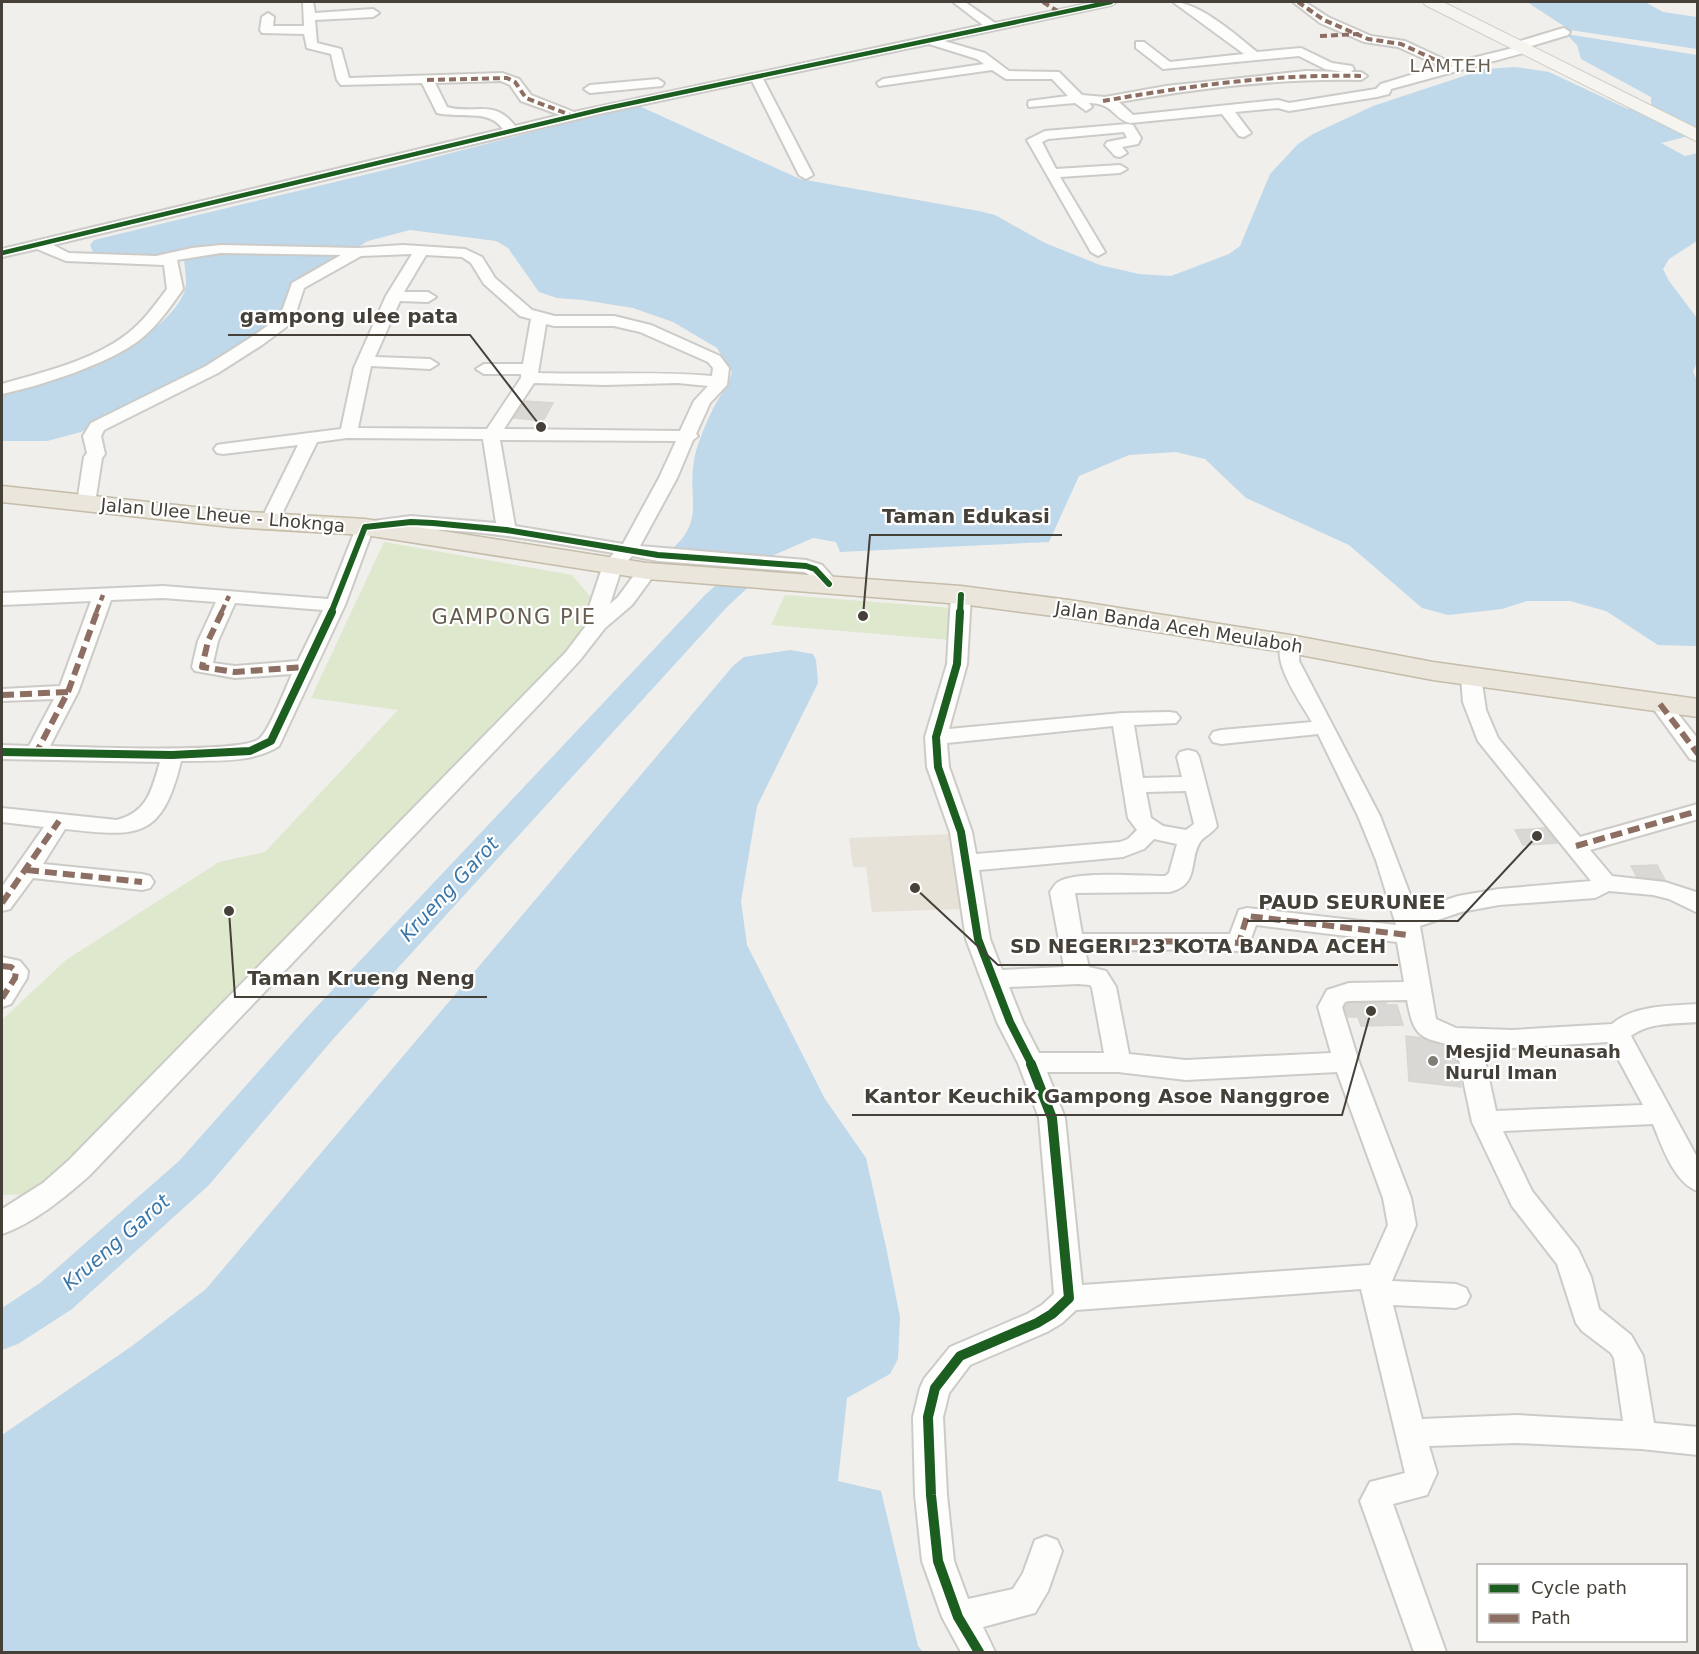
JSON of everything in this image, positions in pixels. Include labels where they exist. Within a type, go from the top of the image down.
[{"type":"highway","name":"Jalan Ulee Lheue - Lhoknga","points":[[2,494],[269,522],[365,527],[621,557],[654,566]]},
{"type":"highway","name":"Jalan Banda Aceh Meulaboh","points":[[654,566],[784,573],[829,584],[961,595],[1069,609],[1290,644],[1433,671],[1698,708]]},
{"type":"street","points":[[308,2],[311,45],[337,52],[341,73],[507,78],[515,82],[526,98],[573,116]]},
{"type":"street","points":[[957,2],[992,26]]},
{"type":"street","points":[[1043,2],[1059,12]]},
{"type":"street","points":[[2,253],[603,109],[1111,2]]},
{"type":"street","points":[[1178,2],[1230,36],[1254,56]]},
{"type":"street","points":[[1298,2],[1324,20],[1379,42],[1401,44],[1451,67]]},
{"type":"street","points":[[1431,2],[1698,137]]},
{"type":"street","points":[[268,17],[266,30],[373,13]]},
{"type":"street","points":[[1098,252],[1051,173],[1035,138],[1281,104],[1293,112],[1384,91],[1385,87],[1521,48],[1564,32]]},
{"type":"street","points":[[1320,36],[1359,34]]},
{"type":"street","points":[[927,40],[981,56],[1006,75],[1055,75],[1083,104]]},
{"type":"street","points":[[1279,41],[1287,53]]},
{"type":"street","points":[[1140,45],[1167,66],[1304,53],[1329,66],[1345,68],[1385,87]]},
{"type":"street","points":[[883,83],[995,66]]},
{"type":"street","points":[[425,74],[442,110],[450,113],[489,112],[504,119],[511,130]]},
{"type":"street","points":[[1034,104],[1083,104],[1166,90],[1306,75],[1361,76]]},
{"type":"street","points":[[756,77],[806,175]]},
{"type":"street","points":[[603,109],[589,84],[658,84]]},
{"type":"street","points":[[1103,101],[1112,103],[1129,124],[1134,136],[1133,141],[1112,145],[1120,153]]},
{"type":"street","points":[[1226,110],[1244,132]]},
{"type":"street","points":[[1051,173],[1119,170]]},
{"type":"street","points":[[38,244],[66,257],[161,259],[192,252],[221,249],[356,252],[379,249],[467,254],[477,260],[489,282],[526,312],[539,318],[554,321],[614,321],[645,328],[714,359],[721,368],[720,382],[702,401],[688,436],[621,557],[598,610],[598,624]]},
{"type":"street","points":[[347,433],[352,424],[362,368],[394,296],[422,250]]},
{"type":"street","points":[[86,503],[93,457],[96,454],[93,436],[97,427],[209,371],[274,328],[287,319],[297,286],[356,252]]},
{"type":"street","points":[[2,389],[55,372],[128,340],[147,323],[175,289],[171,263],[161,259]]},
{"type":"street","points":[[394,296],[428,297]]},
{"type":"street","points":[[506,530],[491,436],[529,373],[539,318]]},
{"type":"street","points":[[366,361],[430,364]]},
{"type":"street","points":[[484,369],[605,380],[678,378],[720,382]]},
{"type":"street","points":[[223,449],[347,433],[688,436]]},
{"type":"street","points":[[269,522],[310,438]]},
{"type":"street","points":[[2,753],[172,755],[250,750],[262,747],[271,741],[334,605],[365,527],[411,522],[506,530],[621,557]]},
{"type":"street","points":[[2,1223],[53,1191],[79,1168],[538,694],[573,656],[598,624],[625,601],[654,566]]},
{"type":"street","points":[[2,599],[162,592],[334,605]]},
{"type":"street","points":[[36,753],[68,692],[103,595]]},
{"type":"street","points":[[961,595],[957,664],[936,737],[938,767],[961,832],[978,939],[1010,1022],[1030,1063],[1052,1118],[1069,1298]]},
{"type":"street","points":[[229,596],[208,641],[202,667],[235,672],[304,667]]},
{"type":"street","points":[[1290,644],[1289,661],[1369,816],[1408,928],[1424,1024],[1440,1033],[1467,1037],[1512,1039],[1606,1032],[1617,1034]]},
{"type":"street","points":[[1471,676],[1478,722],[1489,741],[1605,883]]},
{"type":"street","points":[[2,695],[68,692]]},
{"type":"street","points":[[1660,704],[1698,754]]},
{"type":"street","points":[[936,737],[1122,719],[1169,718]]},
{"type":"street","points":[[1122,719],[1139,818],[1150,830],[1190,838]]},
{"type":"street","points":[[1221,737],[1241,724],[1325,727]]},
{"type":"street","points":[[2,815],[117,827],[143,820],[160,800],[172,755]]},
{"type":"street","points":[[1078,975],[1062,892],[1067,887],[1095,883],[1170,884],[1179,877],[1190,838],[1206,826],[1188,757]]},
{"type":"street","points":[[1134,785],[1195,784]]},
{"type":"street","points":[[1576,846],[1698,811]]},
{"type":"street","points":[[2,903],[59,821]]},
{"type":"street","points":[[966,863],[1123,849],[1136,844],[1150,830]]},
{"type":"street","points":[[27,870],[142,882]]},
{"type":"street","points":[[1073,944],[1202,941],[1239,944],[1247,916],[1408,928],[1458,904],[1499,897],[1595,890],[1605,883],[1665,889],[1698,905]]},
{"type":"street","points":[[2,966],[11,967],[16,971],[15,978],[2,998]]},
{"type":"street","points":[[994,979],[1078,975],[1097,977],[1104,987],[1118,1062]]},
{"type":"street","points":[[1419,991],[1349,992],[1336,996],[1330,1008],[1347,1062],[1397,1198],[1402,1225],[1377,1284],[1421,1473],[1416,1485],[1381,1492],[1376,1501],[1430,1653]]},
{"type":"street","points":[[1617,1034],[1620,1028],[1647,1018],[1698,1012]]},
{"type":"street","points":[[1617,1034],[1661,1114],[1681,1157],[1698,1180]]},
{"type":"street","points":[[1467,1037],[1485,1122],[1522,1198],[1568,1257],[1577,1277],[1586,1314],[1592,1322],[1621,1344],[1628,1356],[1641,1435]]},
{"type":"street","points":[[1030,1063],[1118,1062],[1186,1070],[1347,1062]]},
{"type":"street","points":[[1485,1122],[1661,1114]]},
{"type":"street","points":[[979,1653],[958,1617],[938,1561],[928,1417],[935,1388],[960,1356],[1037,1323],[1052,1314],[1069,1298],[1377,1284],[1456,1296]]},
{"type":"street","points":[[1410,1433],[1517,1429],[1641,1435],[1698,1442]]},
{"type":"street","points":[[958,1617],[1023,1602],[1037,1580],[1046,1551]]},
{"type":"shaded area","points":[[953,834],[964,909],[872,912],[866,867],[853,867],[849,838]]},
{"type":"green space","points":[[384,542],[572,575],[595,602],[577,640],[43,1194],[2,1195],[2,1020],[66,960],[219,862],[265,852],[398,710],[311,698]]},
{"type":"green space","points":[[785,595],[952,608],[950,640],[771,625]]},
{"type":"water","points":[[1527,2],[1645,2],[1663,12],[1697,17],[1697,134],[1661,143],[1685,156],[1697,153],[1697,241],[1669,259],[1663,269],[1669,281],[1697,318],[1697,363],[1693,371],[1698,384],[1697,646],[1658,645],[1606,611],[1570,601],[1527,601],[1502,609],[1448,615],[1422,608],[1349,545],[1246,498],[1205,459],[1176,452],[1129,455],[1079,476],[1049,542],[840,552],[836,542],[813,538],[760,561],[667,553],[679,542],[691,521],[695,455],[709,417],[727,386],[732,372],[717,348],[673,322],[633,308],[557,298],[539,292],[508,248],[496,241],[410,230],[368,241],[305,279],[283,315],[223,359],[81,432],[47,441],[2,441],[2,394],[49,382],[76,372],[130,345],[172,312],[184,293],[186,281],[184,260],[116,257],[93,252],[90,245],[94,240],[397,167],[637,105],[800,179],[995,215],[1045,243],[1100,265],[1139,274],[1171,276],[1229,254],[1240,246],[1270,174],[1298,144],[1313,134],[1373,106],[1485,69],[1515,67],[1549,72],[1628,109],[1651,105],[1651,97],[1581,59],[1577,45],[1566,34],[1570,30]]},
{"type":"water","points":[[790,650],[813,654],[816,660],[818,683],[757,806],[741,901],[747,945],[825,1099],[866,1158],[900,1317],[898,1359],[890,1374],[847,1398],[838,1481],[881,1491],[918,1646],[923,1652],[2,1652],[2,1435],[132,1346],[206,1289],[733,666],[744,657]]},
{"type":"pier","points":[[1570,30],[1697,49],[1697,55],[1566,34]]},
{"type":"building","points":[[525,401],[553,403],[543,421],[514,418]]},
{"type":"building","points":[[1545,828],[1557,843],[1523,845],[1515,830]]},
{"type":"building","points":[[1657,865],[1665,880],[1637,877],[1631,866]]},
{"type":"building","points":[[1349,1003],[1397,1005],[1403,1025],[1361,1026],[1358,1017],[1348,1017],[1344,1007]]},
{"type":"building","name":"Mesjid Meunasah Nurul Iman","points":[[1406,1036],[1423,1038],[1454,1048],[1461,1087],[1409,1081]]},
{"type":"waterway","name":"Krueng Garot","points":[[2,1331],[56,1296],[194,1173],[320,1028],[716,601],[760,561]]},
{"type":"marked path","points":[[1043,2],[1059,12]]},
{"type":"marked path","points":[[1298,2],[1324,20],[1368,39],[1401,44],[1451,67]]},
{"type":"marked path","points":[[1320,36],[1359,34]]},
{"type":"marked path","points":[[1103,101],[1166,90],[1306,75],[1361,76]]},
{"type":"marked path","points":[[427,80],[507,78],[515,82],[526,98],[573,116]]},
{"type":"marked path","points":[[68,692],[103,595]]},
{"type":"marked path","points":[[229,596],[208,641],[202,667],[235,672],[304,667]]},
{"type":"marked path","points":[[2,695],[68,692],[36,753]]},
{"type":"marked path","points":[[1660,704],[1698,754]]},
{"type":"marked path","points":[[1576,846],[1698,811]]},
{"type":"marked path","points":[[2,903],[59,821]]},
{"type":"marked path","points":[[27,870],[142,882]]},
{"type":"marked path","points":[[1073,943],[1202,941],[1239,943],[1247,916],[1408,935]]},
{"type":"marked path","points":[[2,966],[11,967],[16,971],[15,978],[2,998]]},
{"type":"cycle path","points":[[2,253],[603,109],[1111,2]]},
{"type":"cycle path","points":[[2,752],[172,755],[250,751],[262,747],[271,741],[335,605],[365,527],[411,522],[433,523],[506,530],[658,555],[806,566],[815,569],[829,584]]},
{"type":"cycle path","points":[[961,595],[957,664],[936,737],[938,767],[961,832],[978,939],[1010,1022],[1031,1063],[1052,1118],[1069,1298],[1052,1314],[1037,1323],[960,1356],[935,1388],[928,1417],[931,1495],[938,1561],[958,1617],[979,1652]]},
{"type":"place","name":"gampong ulee pata","points":[[541,427]]},
{"type":"place","name":"Taman Edukasi","points":[[863,616]]},
{"type":"place","name":"PAUD SEURUNEE","points":[[1537,836]]},
{"type":"place","name":"SD NEGERI 23 KOTA BANDA ACEH","points":[[915,888]]},
{"type":"place","name":"Taman Krueng Neng","points":[[229,911]]},
{"type":"place","name":"Kantor Keuchik Gampong Asoe Nanggroe","points":[[1371,1011]]},
{"type":"place","name":"Mesjid Meunasah Nurul Iman","points":[[1433,1061]]},
{"type":"district","name":"LAMTEH","points":[[1451,65]]},
{"type":"district","name":"GAMPONG PIE","points":[[514,617]]}]
